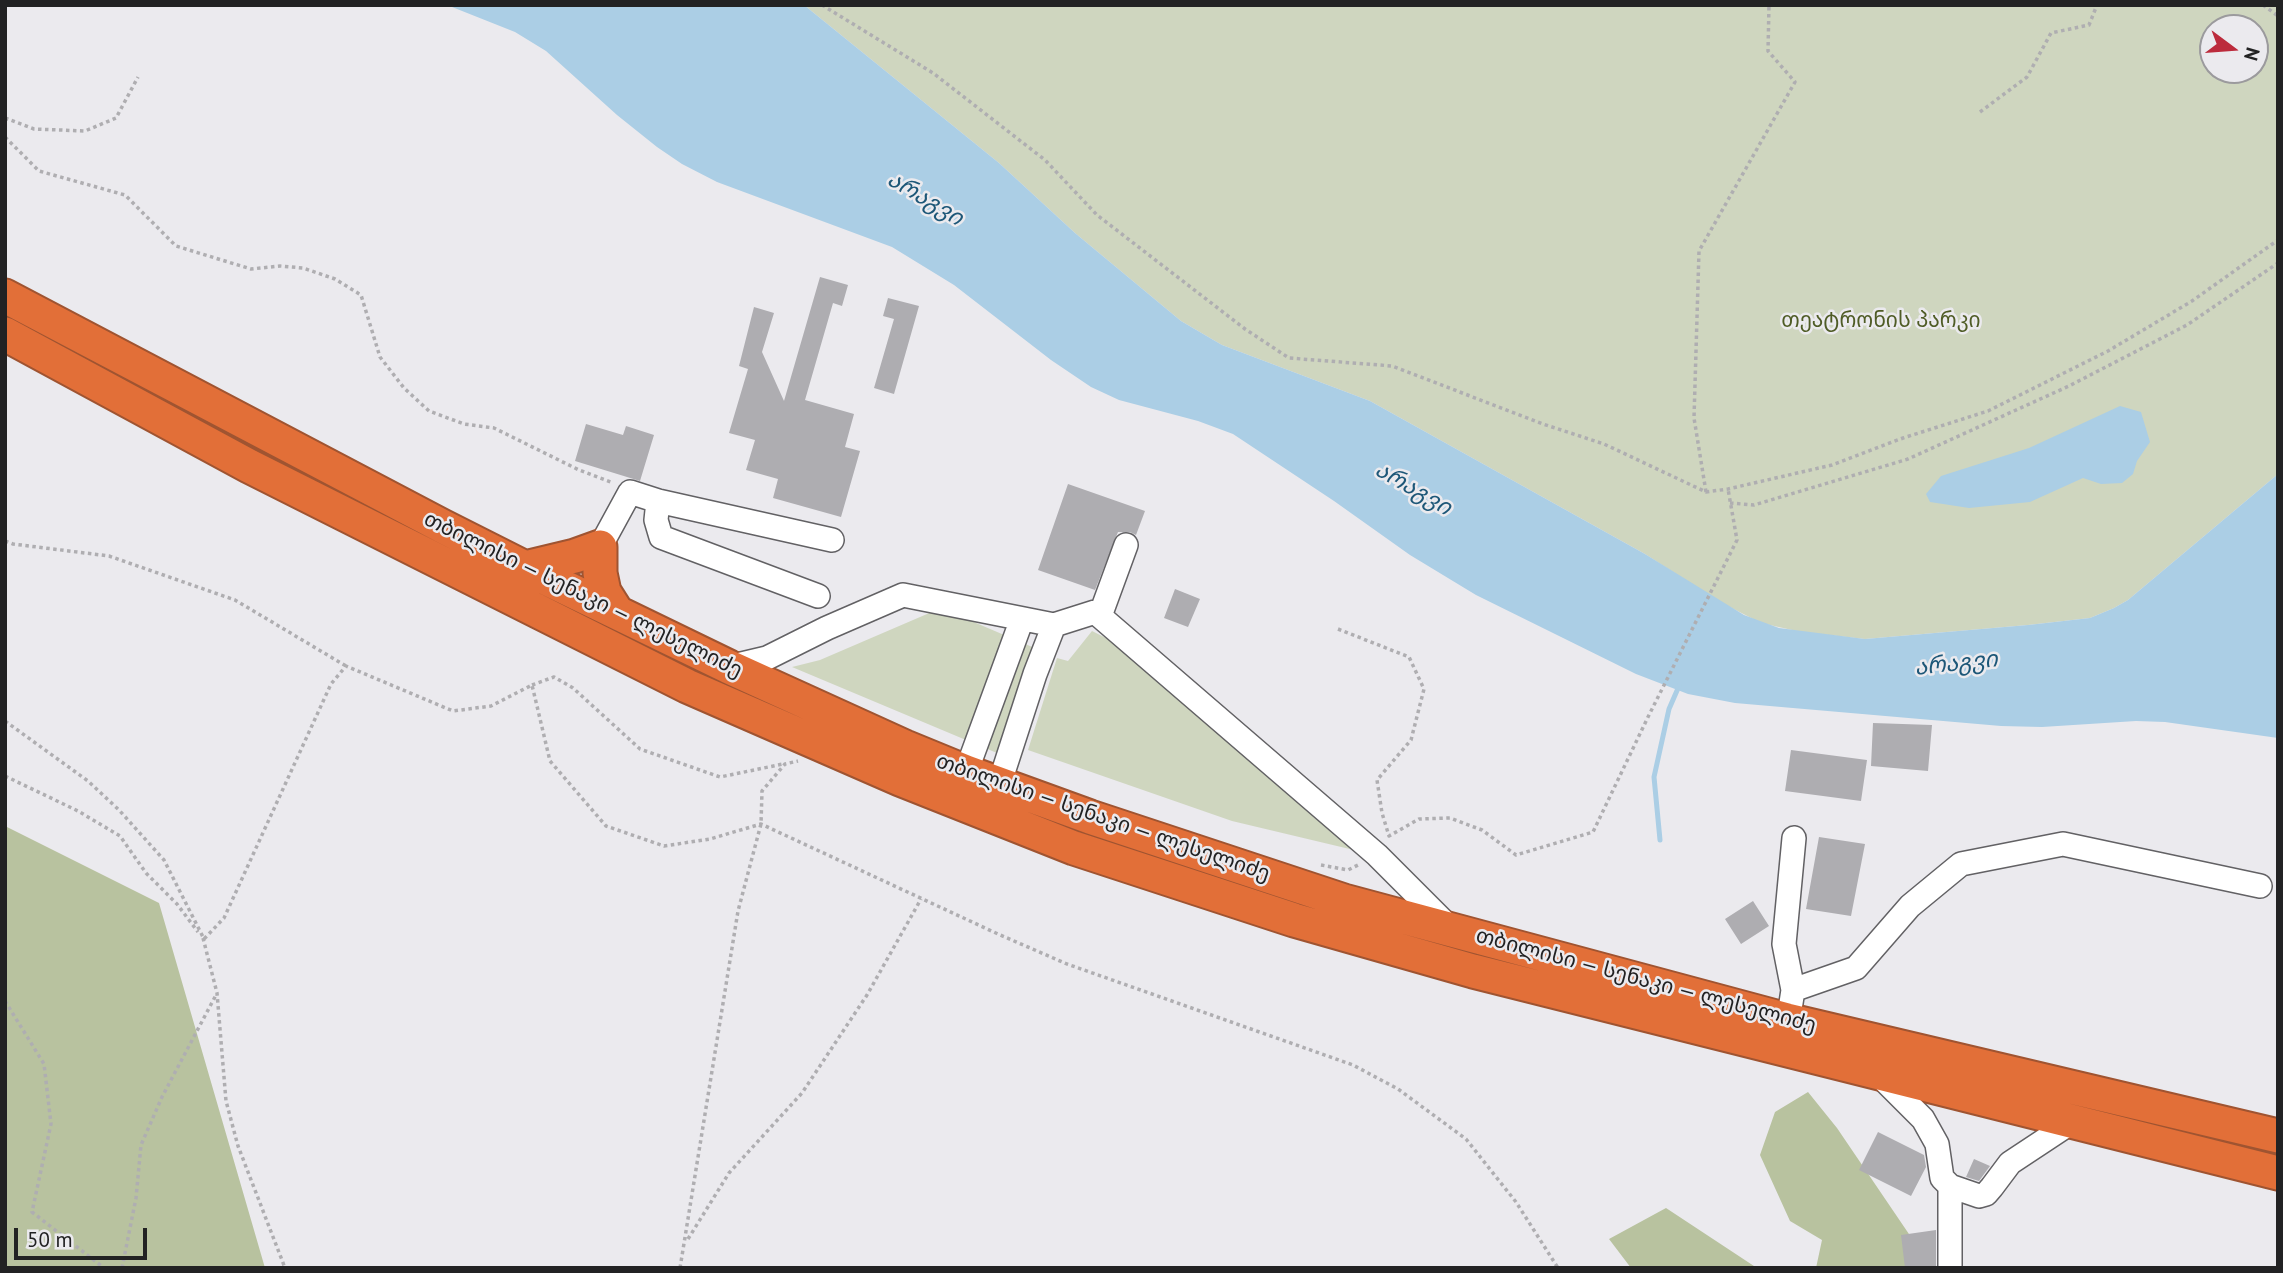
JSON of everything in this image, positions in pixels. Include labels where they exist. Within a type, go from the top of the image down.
[{"type":"highway","name":"თბილისი — სენაკი — ლესელიძე","points":[[5,296],[526,568],[729,667],[905,747],[999,785],[1344,901],[1451,929],[1790,1005],[2278,1136]]},
{"type":"highway","name":"თბილისი — სენაკი — ლესელიძე","points":[[5,334],[249,466],[687,687],[900,779],[1074,848],[1294,920],[1473,971],[2278,1173]]},
{"type":"highway","points":[[526,568],[600,547],[600,573],[604,592],[615,611]]},
{"type":"lane","points":[[600,547],[630,492],[658,501],[832,540]]},
{"type":"lane","points":[[658,501],[656,520],[661,537],[818,596]]},
{"type":"lane","points":[[1098,614],[1126,545]]},
{"type":"lane","points":[[729,667],[767,658],[903,595],[1054,625],[1098,614]]},
{"type":"lane","points":[[1098,614],[1377,855],[1451,929]]},
{"type":"lane","points":[[966,772],[1022,619]]},
{"type":"lane","points":[[999,785],[1054,625]]},
{"type":"lane","points":[[1794,838],[1784,944],[1790,1005],[1856,968],[1910,906],[1961,863],[2063,844],[2260,886]]},
{"type":"lane","points":[[1879,1074],[1923,1119],[1937,1144],[1942,1178],[1950,1186],[1979,1196],[1986,1194],[2010,1163],[2072,1122]]},
{"type":"lane","points":[[1950,1186],[1950,1268]]},
{"type":"path","points":[[822,5],[933,74],[1045,160],[1097,215],[1245,329],[1289,358],[1392,366],[1543,424],[1604,444],[1706,492],[1832,465],[1903,438],[1988,411],[2108,351],[2192,301],[2278,240]]},
{"type":"path","points":[[1706,492],[1694,418],[1699,251],[1795,82],[1769,51],[1769,5]]},
{"type":"path","points":[[1980,112],[2027,77],[2051,33],[2089,24],[2097,5]]},
{"type":"path","points":[[2263,5],[2278,16]]},
{"type":"path","points":[[5,118],[34,129],[85,131],[116,118],[138,77]]},
{"type":"path","points":[[5,137],[39,171],[125,195],[176,246],[251,269],[280,266],[303,268],[335,279],[361,295],[380,356],[404,388],[429,411],[464,424],[494,428],[630,492]]},
{"type":"path","points":[[1730,503],[1754,505],[1908,459],[2069,386],[2187,325],[2278,262]]},
{"type":"path","points":[[1338,629],[1409,657],[1424,689],[1411,740],[1377,780],[1389,836],[1419,819],[1450,818],[1482,830],[1516,855],[1592,832],[1737,540],[1728,489]]},
{"type":"path","points":[[5,541],[109,556],[236,600],[346,666],[453,711],[491,706],[554,677],[573,688],[640,749],[720,777],[840,753]]},
{"type":"path","points":[[204,939],[224,918],[331,684],[346,666]]},
{"type":"path","points":[[532,685],[550,761],[607,826],[664,846],[710,839],[761,824],[1067,964],[1353,1065],[1398,1089],[1466,1139],[1516,1202],[1558,1268]]},
{"type":"path","points":[[5,720],[88,781],[119,810],[164,860],[204,939],[217,993],[226,1101],[238,1146],[285,1268]]},
{"type":"path","points":[[680,1268],[737,911],[761,824],[762,791],[785,764]]},
{"type":"path","points":[[5,776],[78,811],[120,836],[146,873],[177,904],[204,939]]},
{"type":"path","points":[[685,1242],[729,1173],[802,1093],[867,995],[921,898]]},
{"type":"path","points":[[122,1268],[136,1198],[141,1145],[202,1016],[217,993]]},
{"type":"path","points":[[5,1001],[44,1064],[51,1124],[32,1212],[103,1268]]},
{"type":"green space","name":"თეატრონის პარკი","points":[[804,5],[2278,5],[2278,474],[2128,600],[2090,618],[1865,639],[1801,632],[1761,623],[1720,602],[1645,554],[1370,401],[1222,345],[1181,321],[1075,233],[999,163]]},
{"type":"green space","points":[[941,608],[1051,655],[1016,761],[792,667],[820,660]]},
{"type":"green space","points":[[1092,631],[1108,639],[1358,851],[1232,821],[1028,750],[1057,658],[1068,661]]},
{"type":"green space","points":[[5,826],[159,903],[265,1268],[5,1268]]},
{"type":"green space","points":[[1808,1092],[1837,1128],[1932,1268],[1816,1268],[1822,1240],[1790,1221],[1760,1155],[1775,1112]]},
{"type":"green space","points":[[1666,1208],[1757,1268],[1631,1268],[1609,1239]]},
{"type":"water","name":"არაგვი","points":[[447,5],[804,5],[999,163],[1075,233],[1181,321],[1222,345],[1370,401],[1645,554],[1744,615],[1779,628],[1865,639],[2090,618],[2128,600],[2278,474],[2278,738],[2165,722],[2001,726],[1735,703],[1688,694],[1636,674],[1476,595],[1410,555],[1233,434],[1198,421],[1119,400],[1091,387],[1051,360],[954,285],[892,247],[717,182],[682,164],[617,115],[546,51],[515,32]]},
{"type":"water","points":[[2120,406],[2141,412],[2150,442],[2137,461],[2133,474],[2122,483],[2101,484],[2083,478],[2030,502],[1969,508],[1930,502],[1926,494],[1941,476],[2029,448]]},
{"type":"building","points":[[820,277],[848,285],[842,306],[833,303],[805,400],[854,414],[845,447],[860,451],[841,517],[773,498],[778,479],[746,470],[755,440],[729,433],[748,369],[739,366],[754,307],[774,313],[762,352],[784,401]]},
{"type":"building","points":[[888,298],[919,306],[894,394],[874,388],[894,319],[883,316]]},
{"type":"building","points":[[586,424],[623,435],[626,426],[654,435],[640,481],[575,461]]},
{"type":"building","points":[[1068,484],[1145,511],[1136,535],[1118,532],[1095,590],[1038,570]]},
{"type":"building","points":[[1175,589],[1200,599],[1188,627],[1164,618]]},
{"type":"building","points":[[1873,723],[1932,725],[1928,771],[1871,766]]},
{"type":"building","points":[[1791,750],[1867,760],[1861,801],[1785,791]]},
{"type":"building","points":[[1819,837],[1865,844],[1851,916],[1806,909]]},
{"type":"building","points":[[1753,901],[1769,926],[1741,944],[1725,919]]},
{"type":"building","points":[[1878,1132],[1924,1155],[1926,1167],[1911,1196],[1859,1170]]},
{"type":"building","points":[[1974,1159],[1990,1166],[1979,1181],[1966,1177]]},
{"type":"building","points":[[1936,1230],[1936,1267],[1905,1268],[1901,1235]]},
{"type":"waterway","points":[[1660,840],[1654,777],[1669,709],[1679,686]]}]
